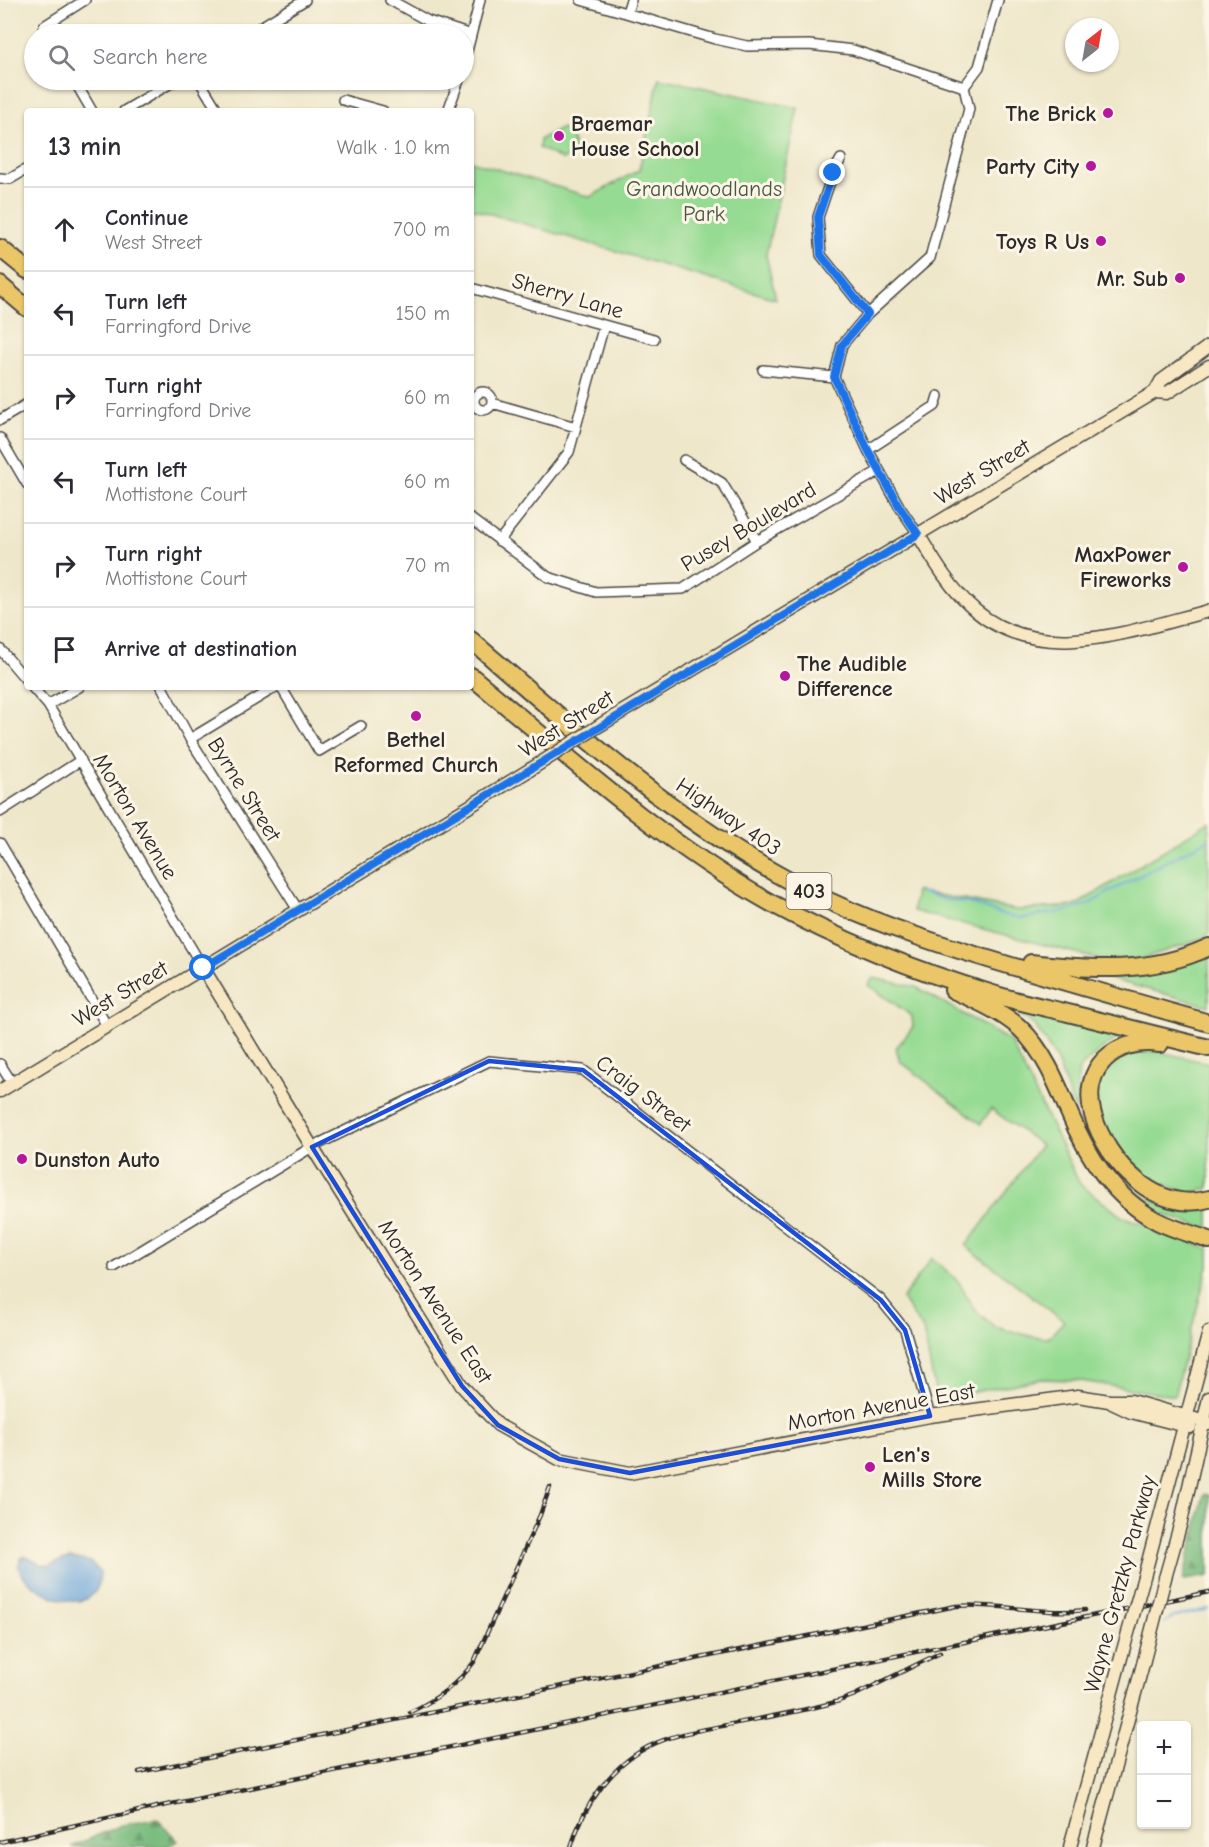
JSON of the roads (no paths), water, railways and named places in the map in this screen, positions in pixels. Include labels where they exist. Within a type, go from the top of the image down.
[{"type":"highway","points":[[0,248],[24,268]]},
{"type":"highway","points":[[0,285],[24,305]]},
{"type":"highway","name":"Highway 403","points":[[474,643],[640,783],[769,870],[829,902],[940,945],[1209,1023]]},
{"type":"highway","name":"403","points":[[474,678],[619,798],[690,852],[791,913],[904,964],[995,995],[1209,1050]]},
{"type":"highway","points":[[940,945],[960,945],[1031,963],[1097,970],[1137,968],[1165,963],[1209,947]]},
{"type":"highway","points":[[904,964],[922,977],[962,994],[1007,1018],[1021,1029],[1050,1068],[1085,1147],[1112,1186],[1129,1202],[1160,1222],[1209,1240]]},
{"type":"highway","points":[[1209,1050],[1148,1042],[1130,1044],[1116,1049],[1096,1071],[1091,1087],[1091,1101],[1093,1115],[1106,1143],[1133,1178],[1151,1191],[1178,1202],[1209,1199]]},
{"type":"main road","name":"West Street","points":[[0,1091],[602,724],[1155,392],[1161,381],[1209,346]]},
{"type":"main road","name":"West Street","points":[[1155,392],[1167,393],[1209,366]]},
{"type":"main road","points":[[918,534],[933,560],[975,610],[993,623],[1019,634],[1046,641],[1067,642],[1096,639],[1209,611]]},
{"type":"main road","name":"Morton Avenue East","points":[[203,968],[462,1386],[498,1425],[559,1459],[630,1473],[930,1416],[1078,1395],[1109,1401],[1131,1401],[1206,1427]]},
{"type":"main road","name":"Wayne Gretzky Parkway","points":[[1070,1847],[1209,1332]]},
{"type":"main road","name":"Wayne Gretzky Parkway","points":[[1093,1847],[1206,1427],[1209,1398]]},
{"type":"street","points":[[47,24],[85,0]]},
{"type":"street","points":[[265,24],[305,0]]},
{"type":"street","points":[[390,0],[437,24]]},
{"type":"street","points":[[474,24],[480,0]]},
{"type":"street","points":[[581,0],[747,46],[809,45],[853,50],[964,87]]},
{"type":"street","points":[[627,12],[631,0]]},
{"type":"street","points":[[918,534],[879,471],[834,377],[842,345],[868,314],[930,258],[969,109],[964,87],[979,67],[998,0]]},
{"type":"street","points":[[80,90],[90,108]]},
{"type":"street","points":[[129,108],[159,90]]},
{"type":"street","points":[[205,90],[216,108]]},
{"type":"street","points":[[449,108],[455,90]]},
{"type":"street","points":[[343,100],[372,108]]},
{"type":"street","points":[[841,159],[833,173],[818,217],[821,255],[868,314]]},
{"type":"street","points":[[2,179],[10,179],[24,171]]},
{"type":"street","name":"Sherry Lane","points":[[474,289],[654,339]]},
{"type":"street","points":[[499,541],[569,452],[604,325]]},
{"type":"street","points":[[763,370],[834,377]]},
{"type":"street","points":[[868,450],[935,406],[938,396]]},
{"type":"street","points":[[492,403],[576,427]]},
{"type":"street","points":[[0,420],[24,406]]},
{"type":"street","points":[[0,438],[24,479]]},
{"type":"street","points":[[684,460],[722,483],[757,541]]},
{"type":"street","name":"Pusey Boulevard","points":[[474,521],[548,577],[596,592],[682,589],[757,541],[879,471]]},
{"type":"street","points":[[0,649],[24,677]]},
{"type":"street","name":"Morton Avenue","points":[[36,690],[48,705],[203,968]]},
{"type":"street","points":[[48,705],[74,690]]},
{"type":"street","name":"Byrne Street","points":[[164,690],[190,739],[298,910]]},
{"type":"street","points":[[190,739],[271,690]]},
{"type":"street","points":[[283,690],[319,751],[361,726]]},
{"type":"street","points":[[0,812],[81,760]]},
{"type":"street","points":[[0,843],[107,1026]]},
{"type":"street","name":"Craig Street","points":[[114,1267],[312,1147],[489,1061],[583,1070],[881,1300],[904,1330],[930,1416]]},
{"type":"street","points":[[0,1064],[12,1083]]},
{"type":"water","points":[[25,1556],[42,1565],[70,1558],[91,1562],[100,1572],[98,1587],[91,1596],[82,1600],[71,1601],[46,1593],[26,1579],[18,1567],[21,1558]]},
{"type":"waterway","points":[[921,892],[945,900],[973,904],[1014,917],[1030,918],[1074,909],[1090,903],[1209,839]]},
{"type":"waterway","points":[[1164,1623],[1174,1617],[1209,1609]]},
{"type":"railway","points":[[410,1712],[445,1691],[474,1662],[540,1515],[550,1487]]},
{"type":"railway","points":[[0,1842],[157,1807],[1209,1592]]},
{"type":"railway","points":[[139,1772],[956,1606],[1053,1611],[1085,1610]]},
{"type":"railway","points":[[571,1847],[584,1815],[602,1786],[626,1761],[656,1743],[689,1733],[839,1701],[940,1653]]},
{"type":"place","name":"The Brick","points":[[1108,113]]},
{"type":"place","name":"Braemar House School","points":[[559,136]]},
{"type":"place","name":"Party City","points":[[1091,166]]},
{"type":"place","name":"Toys R Us","points":[[1101,241]]},
{"type":"place","name":"Mr. Sub","points":[[1180,278]]},
{"type":"place","name":"MaxPower Fireworks","points":[[1183,567]]},
{"type":"place","name":"The Audible Difference","points":[[785,676]]},
{"type":"place","name":"Bethel Reformed Church","points":[[416,716]]},
{"type":"place","name":"Dunston Auto","points":[[22,1159]]},
{"type":"place","name":"Len's Mills Store","points":[[870,1467]]},
{"type":"park label","name":"Grandwoodlands Park","points":[[704,200]]}]
